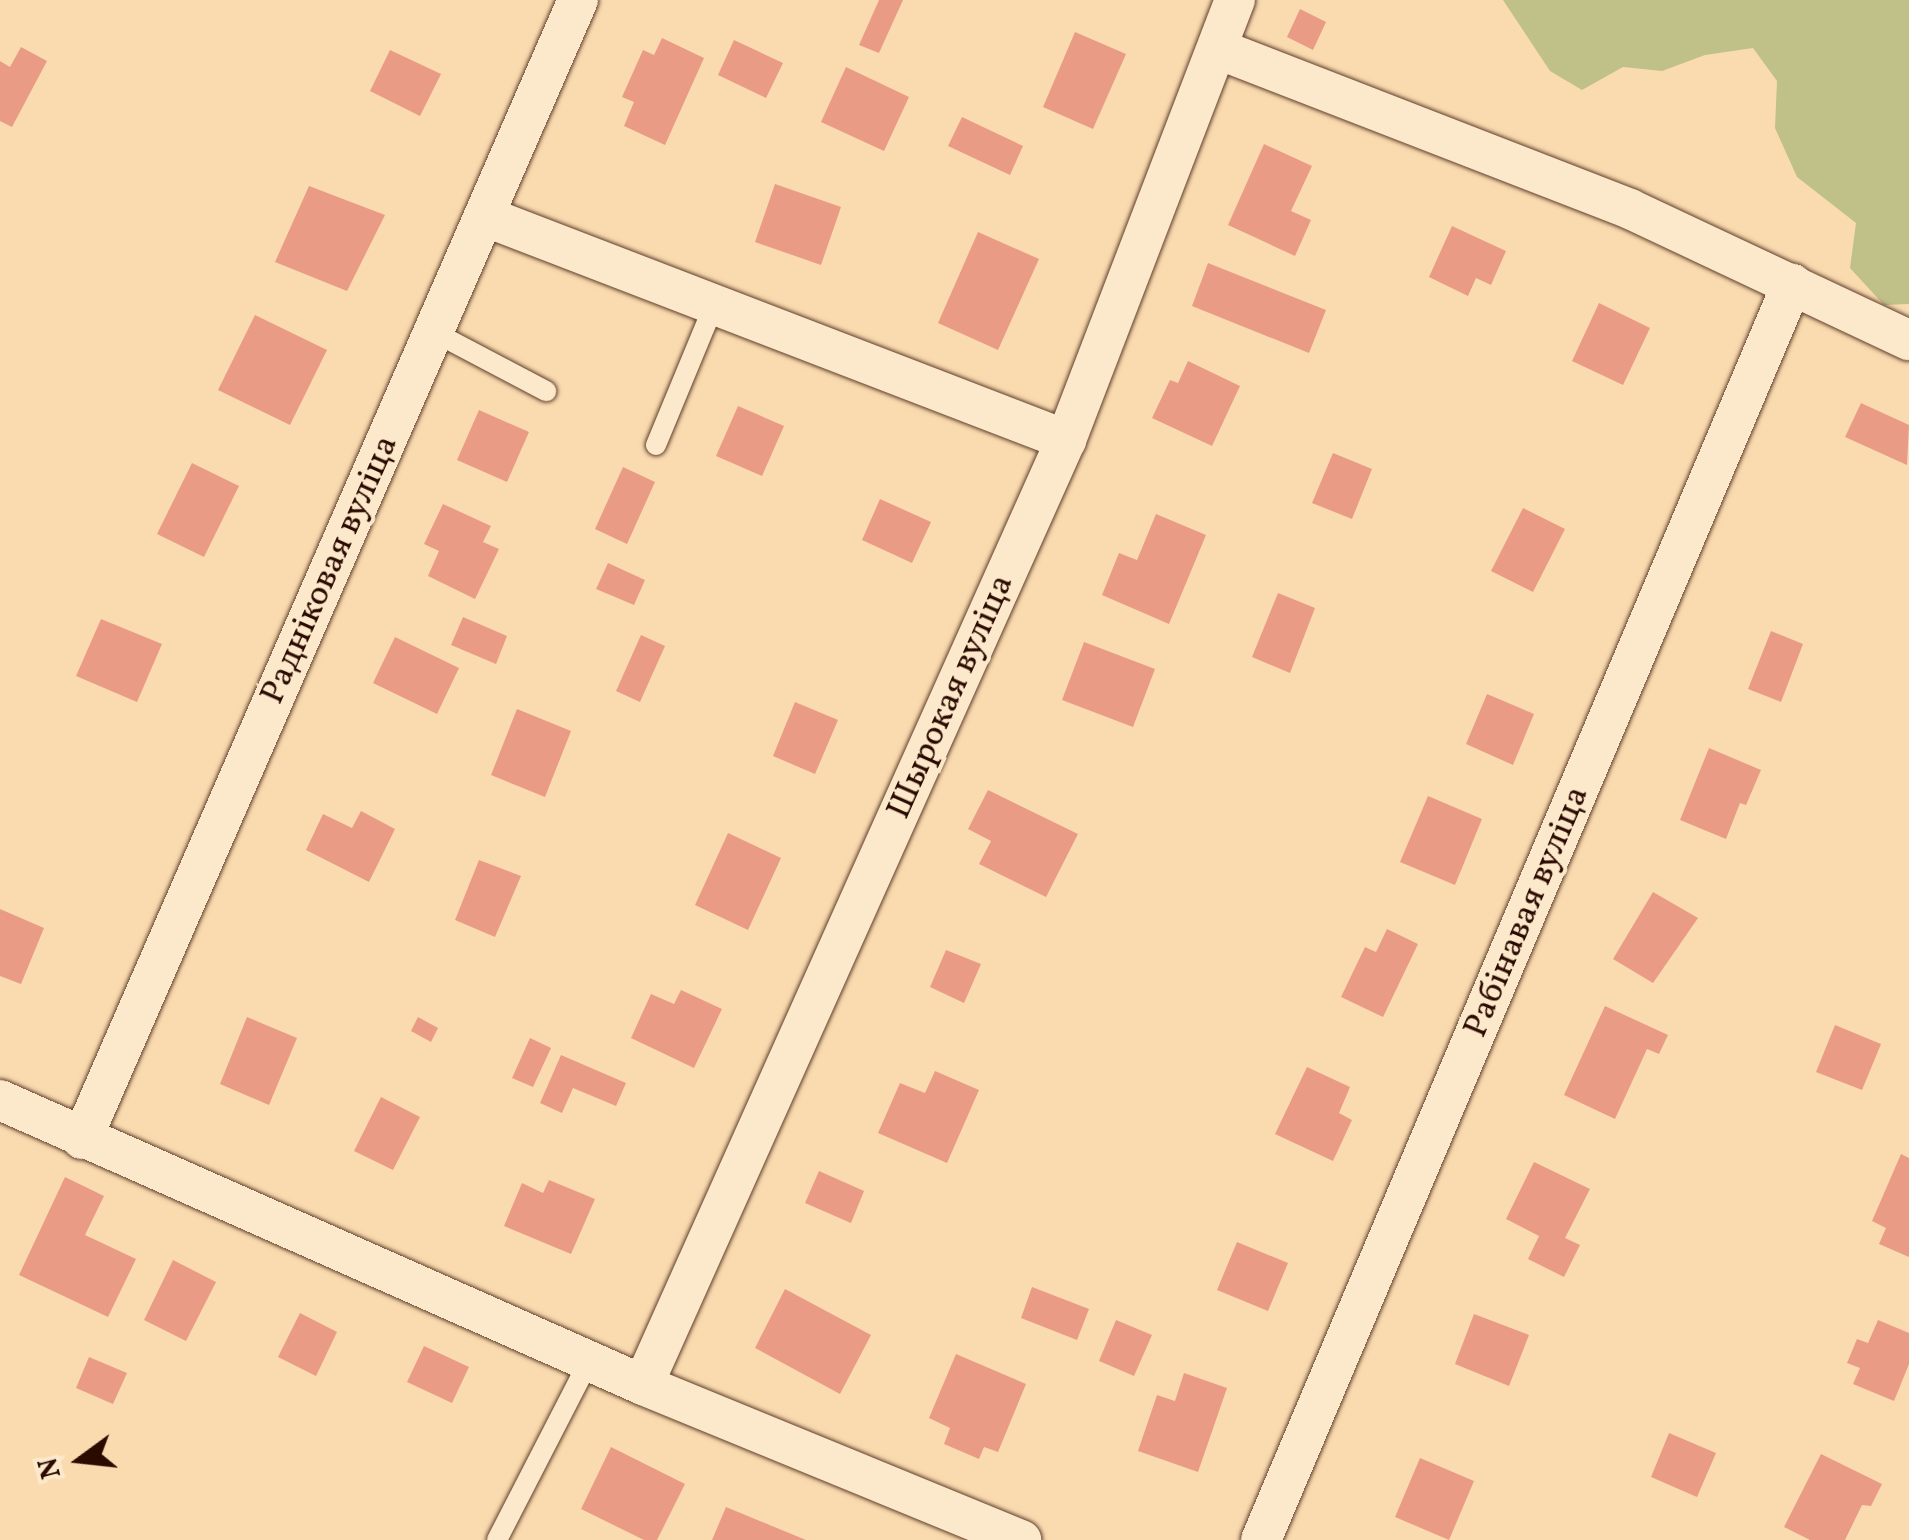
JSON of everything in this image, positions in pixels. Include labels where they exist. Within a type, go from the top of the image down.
[{"type":"street","name":"Радніковая вуліца","points":[[82,1139],[578,0]]},
{"type":"street","name":"Шырокая вуліца","points":[[643,1385],[1066,440],[1235,0]]},
{"type":"street","points":[[1218,49],[1630,208],[1909,340]]},
{"type":"street","points":[[484,216],[1066,440]]},
{"type":"street","name":"Рабінавая вуліца","points":[[1261,1540],[1792,284]]},
{"type":"street","points":[[0,1100],[588,1362],[1020,1540]]},
{"type":"lane","points":[[656,446],[714,304]]},
{"type":"lane","points":[[434,332],[546,391]]},
{"type":"lane","points":[[497,1540],[588,1362]]},
{"type":"green space","points":[[1503,0],[1909,0],[1909,304],[1884,305],[1850,268],[1856,223],[1797,177],[1775,128],[1777,81],[1753,48],[1705,55],[1662,71],[1623,67],[1582,90],[1550,71]]},
{"type":"building","points":[[879,0],[903,0],[879,53],[859,45]]},
{"type":"building","points":[[1300,9],[1326,22],[1313,50],[1287,37]]},
{"type":"building","points":[[1075,32],[1126,54],[1093,129],[1043,107]]},
{"type":"building","points":[[662,38],[704,58],[665,145],[624,126],[634,102],[622,97],[643,50],[654,55]]},
{"type":"building","points":[[734,40],[783,63],[766,98],[718,75]]},
{"type":"building","points":[[21,47],[47,61],[12,127],[0,121],[0,61],[10,67]]},
{"type":"building","points":[[390,50],[441,74],[420,116],[370,91]]},
{"type":"building","points":[[846,67],[909,97],[884,151],[821,122]]},
{"type":"building","points":[[962,117],[1023,146],[1010,175],[948,146]]},
{"type":"building","points":[[1264,144],[1312,166],[1291,211],[1311,220],[1295,256],[1228,225]]},
{"type":"building","points":[[775,184],[841,207],[821,265],[755,242]]},
{"type":"building","points":[[309,186],[385,215],[347,291],[275,262]]},
{"type":"building","points":[[1452,226],[1506,251],[1491,285],[1476,278],[1468,296],[1429,277]]},
{"type":"building","points":[[978,232],[1039,259],[998,350],[938,323]]},
{"type":"building","points":[[1208,263],[1326,310],[1309,353],[1192,306]]},
{"type":"building","points":[[1599,303],[1650,328],[1623,385],[1572,361]]},
{"type":"building","points":[[255,315],[327,350],[290,425],[218,390]]},
{"type":"building","points":[[1188,361],[1240,386],[1212,446],[1152,418],[1170,380],[1178,383]]},
{"type":"building","points":[[1861,403],[1909,425],[1907,465],[1845,437]]},
{"type":"building","points":[[738,406],[784,426],[762,476],[716,456]]},
{"type":"building","points":[[479,410],[529,432],[507,482],[457,460]]},
{"type":"building","points":[[1333,453],[1372,469],[1352,519],[1312,503]]},
{"type":"building","points":[[192,463],[239,486],[204,557],[157,534]]},
{"type":"building","points":[[623,467],[655,482],[627,544],[595,529]]},
{"type":"building","points":[[880,499],[931,522],[912,563],[862,540]]},
{"type":"building","points":[[443,504],[491,526],[483,542],[499,549],[475,599],[428,576],[439,551],[424,544]]},
{"type":"building","points":[[1523,508],[1565,529],[1533,592],[1491,571]]},
{"type":"building","points":[[1156,514],[1206,535],[1169,624],[1102,595],[1119,553],[1137,560]]},
{"type":"building","points":[[608,563],[645,580],[634,605],[596,589]]},
{"type":"building","points":[[1278,593],[1315,608],[1290,673],[1252,657]]},
{"type":"building","points":[[463,617],[507,636],[496,664],[451,645]]},
{"type":"building","points":[[101,619],[162,644],[137,702],[76,676]]},
{"type":"building","points":[[1771,631],[1803,644],[1781,702],[1748,689]]},
{"type":"building","points":[[641,635],[665,646],[640,702],[616,691]]},
{"type":"building","points":[[395,637],[459,668],[437,714],[373,683]]},
{"type":"building","points":[[1084,642],[1155,669],[1133,727],[1062,700]]},
{"type":"building","points":[[1487,694],[1534,714],[1513,765],[1466,744]]},
{"type":"building","points":[[795,702],[838,720],[815,774],[773,756]]},
{"type":"building","points":[[517,709],[571,731],[545,797],[491,775]]},
{"type":"building","points":[[1709,748],[1761,770],[1746,805],[1740,803],[1726,839],[1680,820]]},
{"type":"building","points":[[988,790],[1078,834],[1046,897],[979,864],[991,841],[968,829]]},
{"type":"building","points":[[1428,796],[1482,819],[1455,885],[1400,862]]},
{"type":"building","points":[[361,811],[395,829],[369,882],[306,850],[323,814],[352,828]]},
{"type":"building","points":[[728,833],[781,858],[748,930],[695,905]]},
{"type":"building","points":[[479,860],[521,876],[495,937],[455,920]]},
{"type":"building","points":[[1653,892],[1698,918],[1653,983],[1613,959]]},
{"type":"building","points":[[0,909],[44,928],[21,984],[0,976]]},
{"type":"building","points":[[1387,929],[1418,944],[1383,1017],[1341,997],[1365,947],[1376,952]]},
{"type":"building","points":[[946,950],[981,964],[964,1003],[930,987]]},
{"type":"building","points":[[681,990],[722,1009],[694,1068],[631,1038],[651,994],[674,1004]]},
{"type":"building","points":[[1605,1006],[1668,1035],[1659,1054],[1647,1049],[1615,1119],[1564,1095]]},
{"type":"building","points":[[247,1017],[297,1038],[269,1105],[220,1084]]},
{"type":"building","points":[[418,1017],[438,1028],[431,1042],[411,1031]]},
{"type":"building","points":[[1835,1025],[1881,1044],[1862,1090],[1816,1072]]},
{"type":"building","points":[[530,1038],[551,1048],[533,1087],[512,1078]]},
{"type":"building","points":[[561,1055],[626,1083],[616,1106],[573,1088],[562,1113],[540,1103]]},
{"type":"building","points":[[1307,1067],[1350,1087],[1339,1113],[1352,1120],[1333,1161],[1275,1134]]},
{"type":"building","points":[[935,1071],[979,1090],[947,1163],[878,1133],[900,1083],[925,1093]]},
{"type":"building","points":[[381,1097],[420,1117],[393,1170],[354,1151]]},
{"type":"building","points":[[1901,1154],[1909,1158],[1909,1257],[1879,1244],[1886,1228],[1872,1221]]},
{"type":"building","points":[[1534,1162],[1590,1189],[1565,1238],[1580,1245],[1564,1277],[1528,1259],[1539,1236],[1506,1219]]},
{"type":"building","points":[[819,1171],[864,1191],[851,1223],[805,1203]]},
{"type":"building","points":[[65,1177],[104,1196],[85,1235],[136,1259],[108,1317],[19,1275]]},
{"type":"building","points":[[549,1180],[595,1199],[571,1254],[504,1226],[522,1183],[543,1193]]},
{"type":"building","points":[[1237,1242],[1288,1263],[1268,1311],[1217,1290]]},
{"type":"building","points":[[173,1260],[216,1282],[186,1341],[144,1320]]},
{"type":"building","points":[[1032,1287],[1089,1309],[1077,1340],[1021,1318]]},
{"type":"building","points":[[785,1289],[871,1335],[840,1394],[755,1348]]},
{"type":"building","points":[[300,1313],[337,1332],[316,1376],[278,1357]]},
{"type":"building","points":[[1474,1314],[1529,1335],[1509,1386],[1455,1364]]},
{"type":"building","points":[[1116,1320],[1152,1335],[1134,1376],[1099,1361]]},
{"type":"building","points":[[1878,1320],[1909,1333],[1909,1364],[1894,1401],[1853,1384],[1860,1368],[1847,1363],[1857,1339],[1868,1343]]},
{"type":"building","points":[[424,1346],[469,1367],[452,1403],[407,1382]]},
{"type":"building","points":[[956,1354],[1026,1384],[998,1452],[984,1447],[979,1459],[944,1444],[950,1428],[929,1418]]},
{"type":"building","points":[[89,1357],[127,1373],[113,1404],[76,1388]]},
{"type":"building","points":[[1184,1373],[1227,1388],[1198,1472],[1138,1451],[1157,1395],[1175,1401]]},
{"type":"building","points":[[1669,1433],[1716,1453],[1697,1497],[1651,1477]]},
{"type":"building","points":[[611,1447],[685,1484],[657,1540],[644,1540],[581,1509]]},
{"type":"building","points":[[1821,1454],[1882,1484],[1871,1506],[1862,1505],[1845,1540],[1810,1540],[1784,1527]]},
{"type":"building","points":[[1420,1458],[1474,1481],[1449,1540],[1395,1517]]},
{"type":"building","points":[[726,1507],[806,1540],[712,1540]]}]
